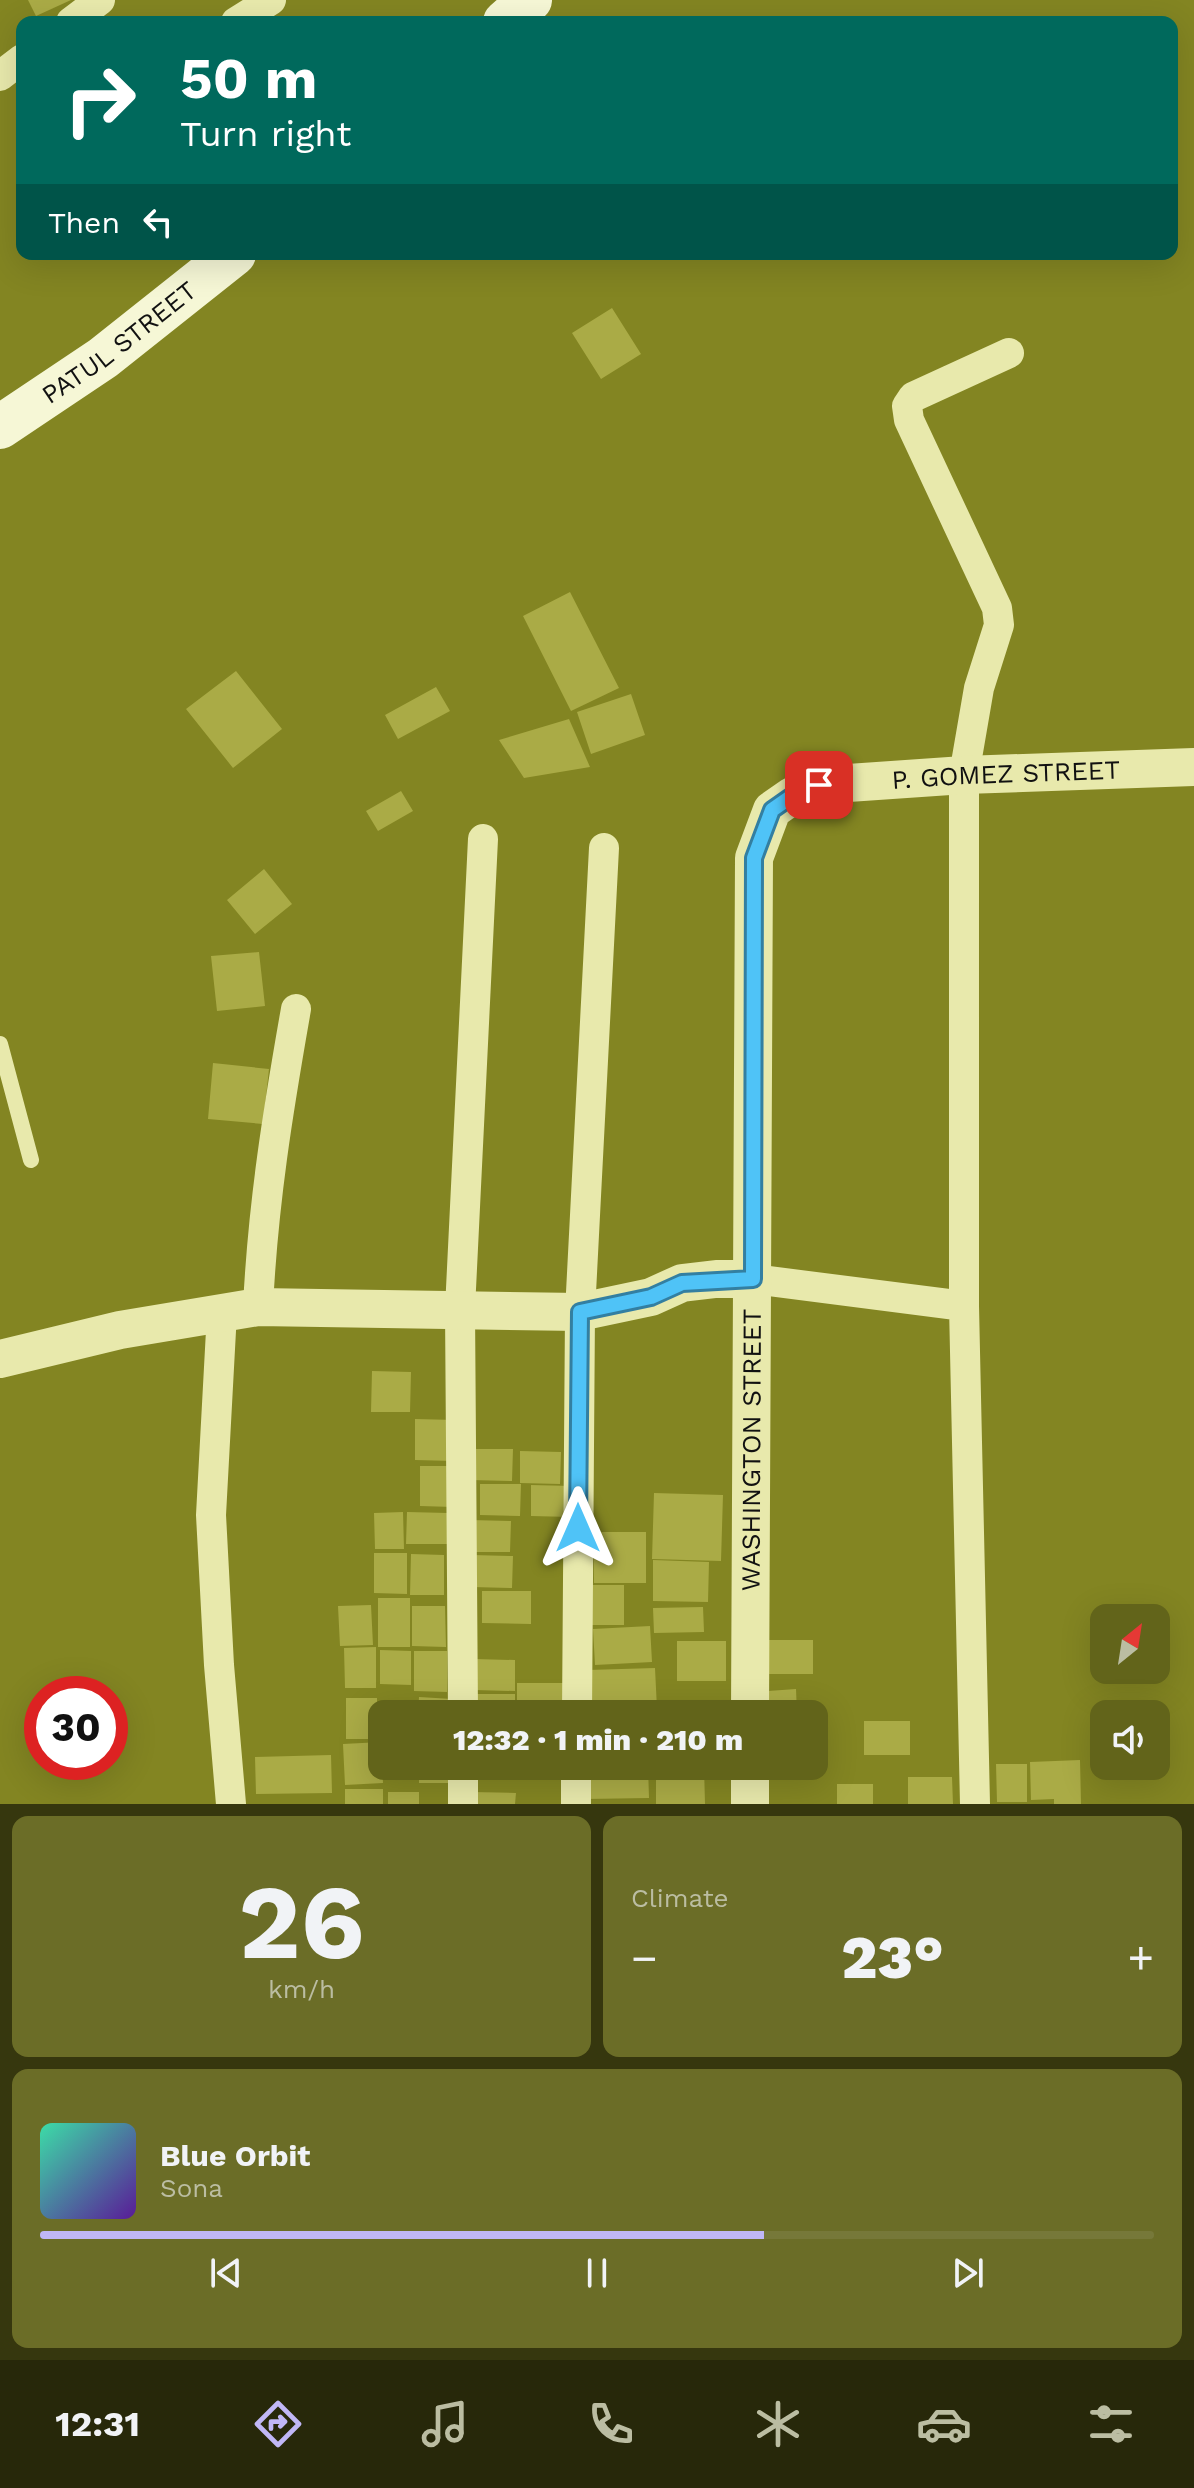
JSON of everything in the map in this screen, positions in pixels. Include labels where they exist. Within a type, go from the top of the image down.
[{"type":"main road","points":[[512,16],[530,0]]},
{"type":"main road","name":"PATUL STREET","points":[[0,427],[103,358],[214,261]]},
{"type":"street","points":[[79,16],[101,0]]},
{"type":"street","points":[[246,16],[271,0]]},
{"type":"street","points":[[975,1804],[964,1306],[964,775],[979,688],[999,625],[997,608],[909,420],[907,406],[913,397],[1009,353]]},
{"type":"street","name":"P. GOMEZ STREET","points":[[819,785],[964,775],[1194,767]]},
{"type":"street","name":"WASHINGTON STREET","points":[[750,1700],[754,858],[772,810],[792,796],[819,785]]},
{"type":"street","points":[[463,1700],[460,1309],[483,839]]},
{"type":"street","points":[[577,1700],[580,1312],[604,848]]},
{"type":"street","points":[[231,1804],[211,1515],[240,1309],[262,1231],[272,1141],[296,1009]]},
{"type":"street","points":[[0,1359],[120,1330],[240,1309],[580,1312],[651,1297],[682,1283],[753,1279],[964,1306]]},
{"type":"street","points":[[463,1780],[463,1804]]},
{"type":"street","points":[[576,1780],[576,1804]]},
{"type":"street","points":[[750,1780],[750,1804]]},
{"type":"lane","points":[[0,1044],[31,1160]]},
{"type":"building","points":[[28,0],[71,0],[36,16]]},
{"type":"building","points":[[612,308],[641,354],[601,379],[572,333]]},
{"type":"building","points":[[570,592],[619,688],[571,711],[523,616]]},
{"type":"building","points":[[236,671],[282,729],[233,768],[186,709]]},
{"type":"building","points":[[436,687],[450,711],[398,739],[385,715]]},
{"type":"building","points":[[631,694],[645,735],[591,754],[577,712]]},
{"type":"building","points":[[569,719],[590,767],[524,778],[499,740]]},
{"type":"building","points":[[401,791],[413,811],[378,831],[366,811]]},
{"type":"building","points":[[264,869],[292,904],[255,934],[227,900]]},
{"type":"building","points":[[259,952],[265,1006],[217,1011],[211,956]]},
{"type":"building","points":[[213,1063],[269,1069],[263,1124],[208,1119]]},
{"type":"building","points":[[372,1371],[411,1372],[410,1412],[371,1412]]},
{"type":"building","points":[[415,1419],[455,1420],[454,1461],[415,1460]]},
{"type":"building","points":[[472,1449],[513,1449],[512,1481],[471,1480]]},
{"type":"building","points":[[520,1451],[561,1452],[560,1484],[520,1483]]},
{"type":"building","points":[[420,1466],[453,1466],[453,1507],[420,1506]]},
{"type":"building","points":[[480,1484],[521,1484],[520,1516],[480,1515]]},
{"type":"building","points":[[531,1485],[572,1486],[571,1517],[531,1516]]},
{"type":"building","points":[[654,1493],[723,1495],[721,1561],[652,1559]]},
{"type":"building","points":[[403,1512],[404,1549],[375,1549],[374,1513]]},
{"type":"building","points":[[407,1512],[448,1513],[447,1544],[406,1544]]},
{"type":"building","points":[[470,1520],[511,1521],[510,1552],[470,1552]]},
{"type":"building","points":[[594,1532],[646,1532],[646,1583],[594,1583]]},
{"type":"building","points":[[374,1553],[407,1553],[407,1594],[374,1593]]},
{"type":"building","points":[[411,1554],[444,1555],[444,1595],[410,1595]]},
{"type":"building","points":[[472,1555],[513,1556],[512,1588],[472,1587]]},
{"type":"building","points":[[653,1560],[709,1562],[708,1602],[653,1601]]},
{"type":"building","points":[[591,1585],[624,1585],[624,1625],[592,1625]]},
{"type":"building","points":[[482,1591],[531,1591],[531,1624],[482,1623]]},
{"type":"building","points":[[378,1598],[410,1598],[410,1647],[378,1647]]},
{"type":"building","points":[[371,1605],[373,1645],[340,1646],[338,1606]]},
{"type":"building","points":[[412,1606],[445,1606],[446,1647],[412,1646]]},
{"type":"building","points":[[703,1607],[704,1632],[654,1633],[653,1608]]},
{"type":"building","points":[[650,1626],[652,1662],[595,1665],[593,1629]]},
{"type":"building","points":[[767,1640],[813,1640],[813,1674],[767,1674]]},
{"type":"building","points":[[677,1641],[726,1641],[726,1681],[677,1681]]},
{"type":"building","points":[[376,1647],[376,1688],[345,1688],[344,1648]]},
{"type":"building","points":[[380,1650],[411,1651],[411,1685],[380,1684]]},
{"type":"building","points":[[414,1651],[447,1651],[447,1692],[414,1691]]},
{"type":"building","points":[[474,1659],[515,1660],[515,1691],[474,1690]]},
{"type":"building","points":[[655,1668],[657,1700],[589,1700],[588,1670]]},
{"type":"building","points":[[517,1683],[570,1683],[570,1700],[517,1700]]},
{"type":"building","points":[[796,1689],[796,1700],[768,1700],[768,1691]]},
{"type":"building","points":[[468,1694],[515,1694],[515,1700],[468,1700]]},
{"type":"building","points":[[419,1697],[452,1699],[452,1700],[419,1700]]},
{"type":"building","points":[[346,1698],[377,1698],[368,1700],[368,1739],[346,1739]]},
{"type":"building","points":[[864,1721],[910,1721],[910,1755],[864,1755]]},
{"type":"building","points":[[368,1743],[368,1780],[383,1780],[383,1783],[345,1785],[343,1744]]},
{"type":"building","points":[[331,1755],[332,1793],[256,1794],[255,1757]]},
{"type":"building","points":[[1080,1760],[1081,1804],[1054,1804],[1054,1799],[1031,1800],[1030,1762]]},
{"type":"building","points":[[996,1764],[1027,1764],[1027,1802],[997,1802]]},
{"type":"building","points":[[908,1777],[952,1777],[953,1804],[908,1804]]},
{"type":"building","points":[[419,1780],[456,1780],[456,1783],[419,1783]]},
{"type":"building","points":[[584,1780],[648,1780],[649,1798],[585,1799]]},
{"type":"building","points":[[656,1780],[704,1780],[705,1804],[656,1804]]},
{"type":"building","points":[[837,1784],[873,1784],[873,1804],[837,1804]]},
{"type":"building","points":[[345,1789],[383,1789],[383,1804],[345,1804]]},
{"type":"building","points":[[388,1792],[419,1792],[419,1804],[388,1804]]},
{"type":"building","points":[[472,1792],[516,1793],[515,1804],[471,1804]]},
{"type":"route","points":[[578,1528],[580,1312],[651,1297],[682,1283],[753,1279],[754,858],[772,810],[792,796],[819,785]]}]
